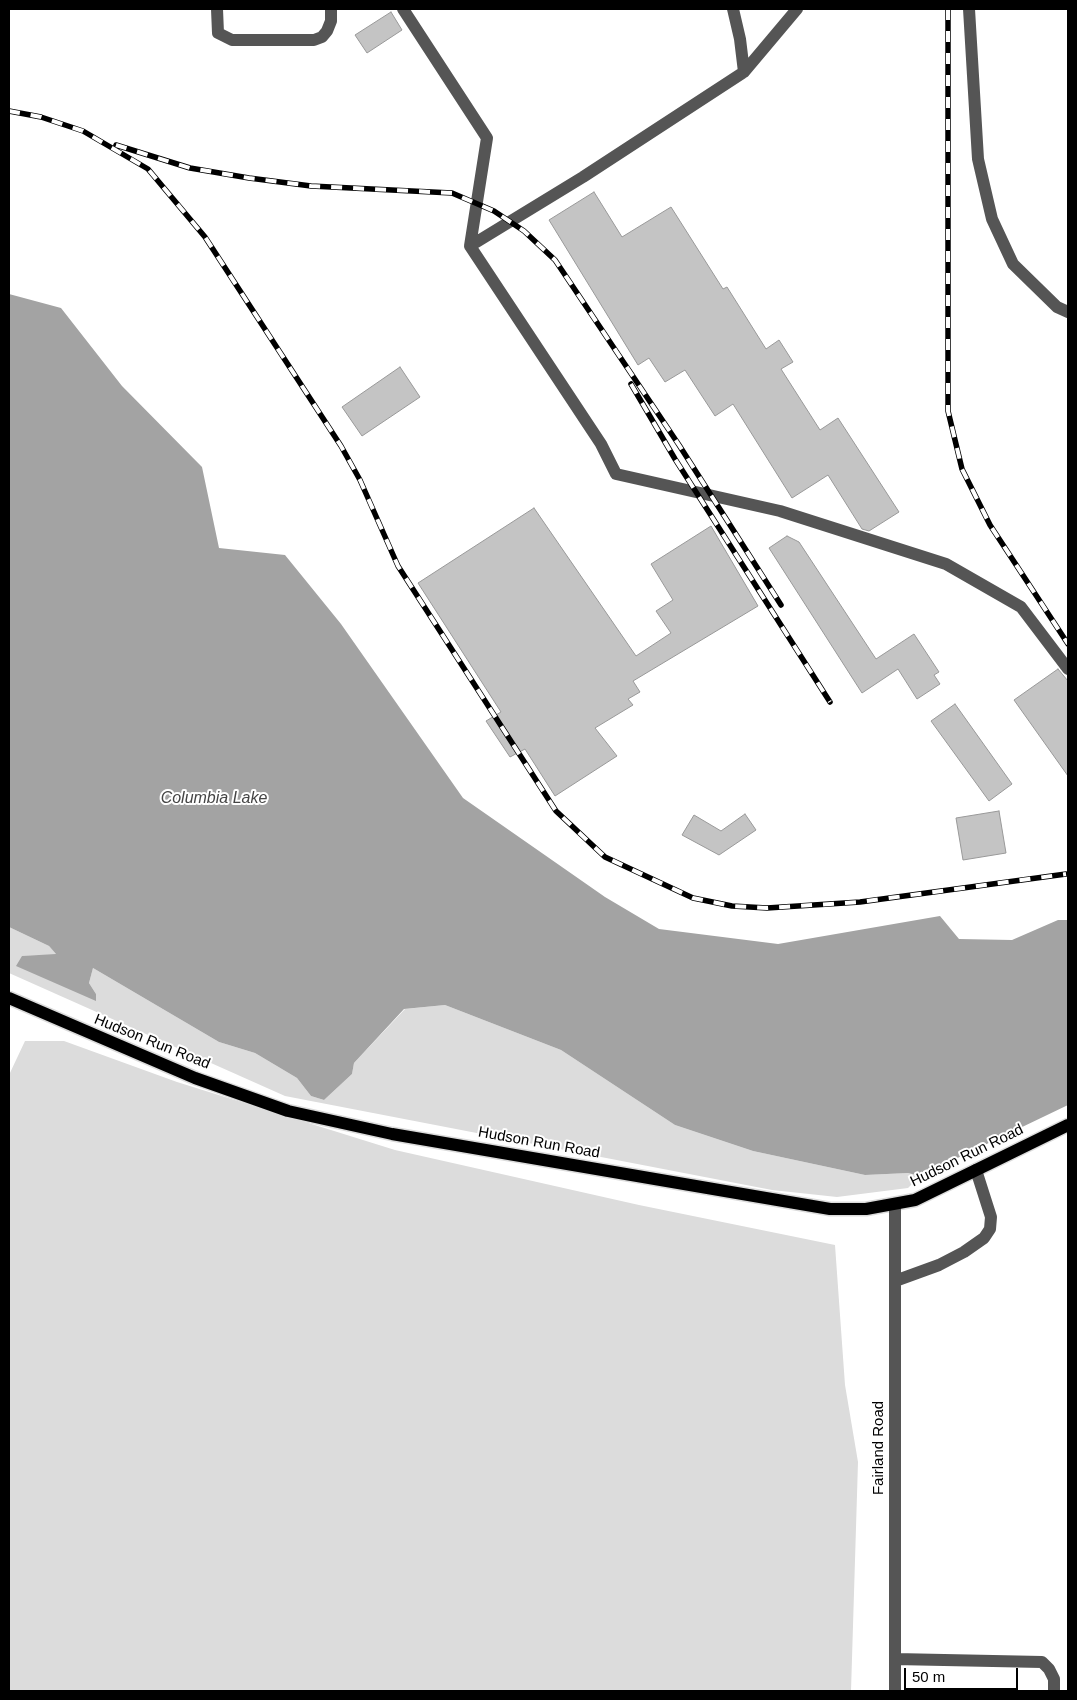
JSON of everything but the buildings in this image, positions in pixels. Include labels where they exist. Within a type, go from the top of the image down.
[{"type":"main road","name":"Hudson Run Road","points":[[9,998],[153,1061],[288,1111],[347,1126],[830,1209],[866,1209],[916,1200],[1068,1125]]},
{"type":"street","points":[[217,9],[218,32],[223,37],[232,40],[305,40],[322,36],[331,21],[332,9]]},
{"type":"street","points":[[403,9],[486,138],[470,246],[601,444],[616,474],[780,511],[946,564],[1021,608],[1068,670]]},
{"type":"street","points":[[733,9],[740,39],[744,72]]},
{"type":"street","points":[[470,246],[583,177],[744,72],[797,9]]},
{"type":"street","points":[[969,9],[978,159],[992,219],[1013,264],[1057,307],[1068,312]]},
{"type":"street","points":[[895,1281],[939,1265],[964,1252],[984,1238],[990,1229],[991,1218],[976,1170]]},
{"type":"street","name":"Fairland Road","points":[[894,1205],[895,1691]]},
{"type":"street","points":[[895,1659],[1042,1662],[1049,1669],[1054,1679],[1054,1691]]},
{"type":"shaded area","points":[[9,927],[49,946],[57,955],[22,956],[96,994],[89,983],[93,968],[219,1042],[255,1053],[297,1078],[311,1096],[324,1100],[352,1074],[354,1063],[405,1009],[445,1005],[561,1050],[675,1125],[753,1151],[865,1175],[908,1173],[920,1176],[908,1188],[837,1197],[772,1190],[285,1096],[9,973]]},
{"type":"shaded area","points":[[25,1041],[64,1041],[177,1082],[395,1150],[639,1205],[835,1245],[845,1385],[858,1462],[851,1691],[9,1691],[9,1075]]},
{"type":"water","name":"Columbia Lake","points":[[9,294],[61,308],[122,386],[202,467],[219,548],[285,555],[341,624],[463,798],[605,897],[659,929],[778,944],[940,916],[959,939],[1012,940],[1058,920],[1068,920],[1068,1105],[920,1176],[908,1173],[865,1175],[753,1151],[675,1125],[561,1050],[445,1005],[404,1009],[354,1063],[352,1074],[324,1100],[311,1096],[297,1078],[255,1053],[219,1042],[93,968],[89,983],[96,994],[96,1001],[16,966],[22,956],[56,954],[49,946],[9,927]]},
{"type":"railway","points":[[948,9],[948,411],[962,469],[990,525],[1068,644]]},
{"type":"railway","points":[[9,111],[41,117],[83,131],[148,169],[205,237],[341,446],[360,480],[398,566],[556,811],[605,857],[693,898],[732,906],[767,908],[860,902],[1066,874]]},
{"type":"railway","points":[[116,145],[190,168],[249,178],[311,186],[452,193],[494,211],[524,231],[555,260],[679,445],[781,605]]},
{"type":"railway","points":[[631,384],[675,459],[830,702]]}]
